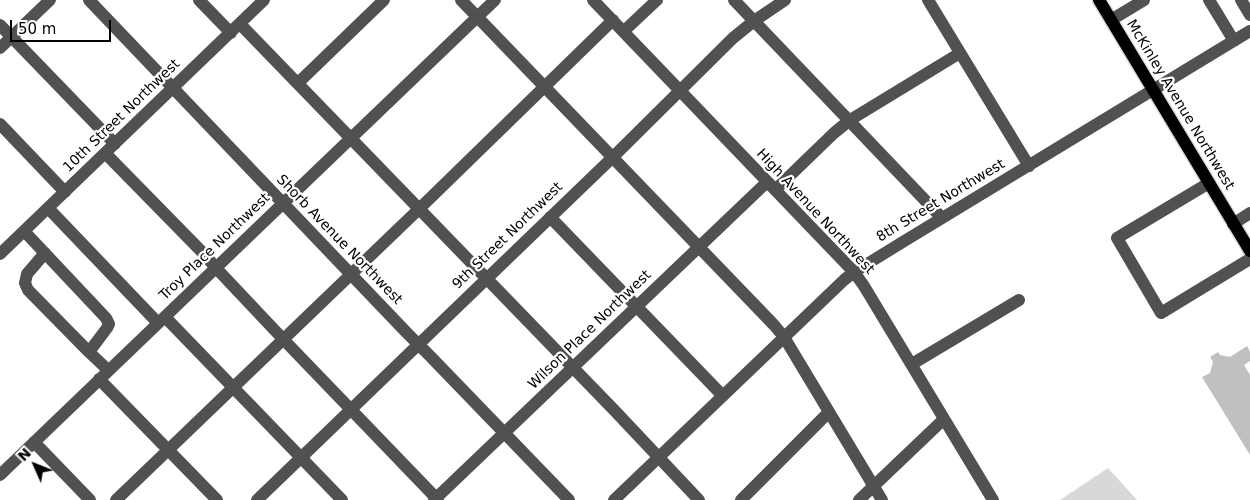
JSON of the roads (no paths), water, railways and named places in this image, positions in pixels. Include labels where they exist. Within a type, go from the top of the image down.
[{"type":"main road","name":"McKinley Avenue Northwest","points":[[1100,0],[1250,251]]},
{"type":"street","points":[[0,48],[50,0]]},
{"type":"street","name":"Shorb Avenue Northwest","points":[[89,0],[568,500]]},
{"type":"street","points":[[200,0],[235,28],[298,84],[699,500]]},
{"type":"street","name":"10th Street Northwest","points":[[0,254],[264,0]]},
{"type":"street","points":[[298,84],[384,0]]},
{"type":"street","points":[[461,0],[774,325],[784,337],[882,500]]},
{"type":"street","name":"Troy Place Northwest","points":[[0,475],[495,0]]},
{"type":"street","name":"High Avenue Northwest","points":[[593,0],[854,272],[912,364],[993,500]]},
{"type":"street","points":[[624,31],[657,0]]},
{"type":"street","points":[[734,0],[942,218]]},
{"type":"street","name":"9th Street Northwest","points":[[257,500],[613,157],[733,38],[754,21],[786,0]]},
{"type":"street","points":[[928,0],[1028,166]]},
{"type":"street","points":[[1111,20],[1144,0]]},
{"type":"street","points":[[1209,0],[1234,41]]},
{"type":"street","points":[[1241,0],[1250,15]]},
{"type":"street","points":[[116,500],[613,20]]},
{"type":"street","points":[[0,25],[115,144]]},
{"type":"street","name":"8th Street Northwest","points":[[614,500],[854,272],[1250,31]]},
{"type":"street","name":"Wilson Place Northwest","points":[[436,499],[698,246],[850,120],[960,53]]},
{"type":"street","points":[[0,124],[65,192]]},
{"type":"street","points":[[105,153],[205,255],[436,499]]},
{"type":"street","points":[[1209,183],[1117,238],[1161,313],[1250,259]]},
{"type":"street","points":[[48,208],[161,320],[233,387],[342,500]]},
{"type":"street","points":[[1233,224],[1250,213]]},
{"type":"street","points":[[550,217],[723,396]]},
{"type":"street","points":[[24,231],[106,318],[109,324],[108,328],[89,352]]},
{"type":"street","points":[[45,253],[27,274],[25,284],[28,290],[89,352],[104,375],[168,450],[216,500]]},
{"type":"street","points":[[912,364],[1020,300]]},
{"type":"street","points":[[741,500],[829,412]]},
{"type":"street","points":[[858,500],[944,419]]},
{"type":"street","points":[[34,442],[90,500]]}]
